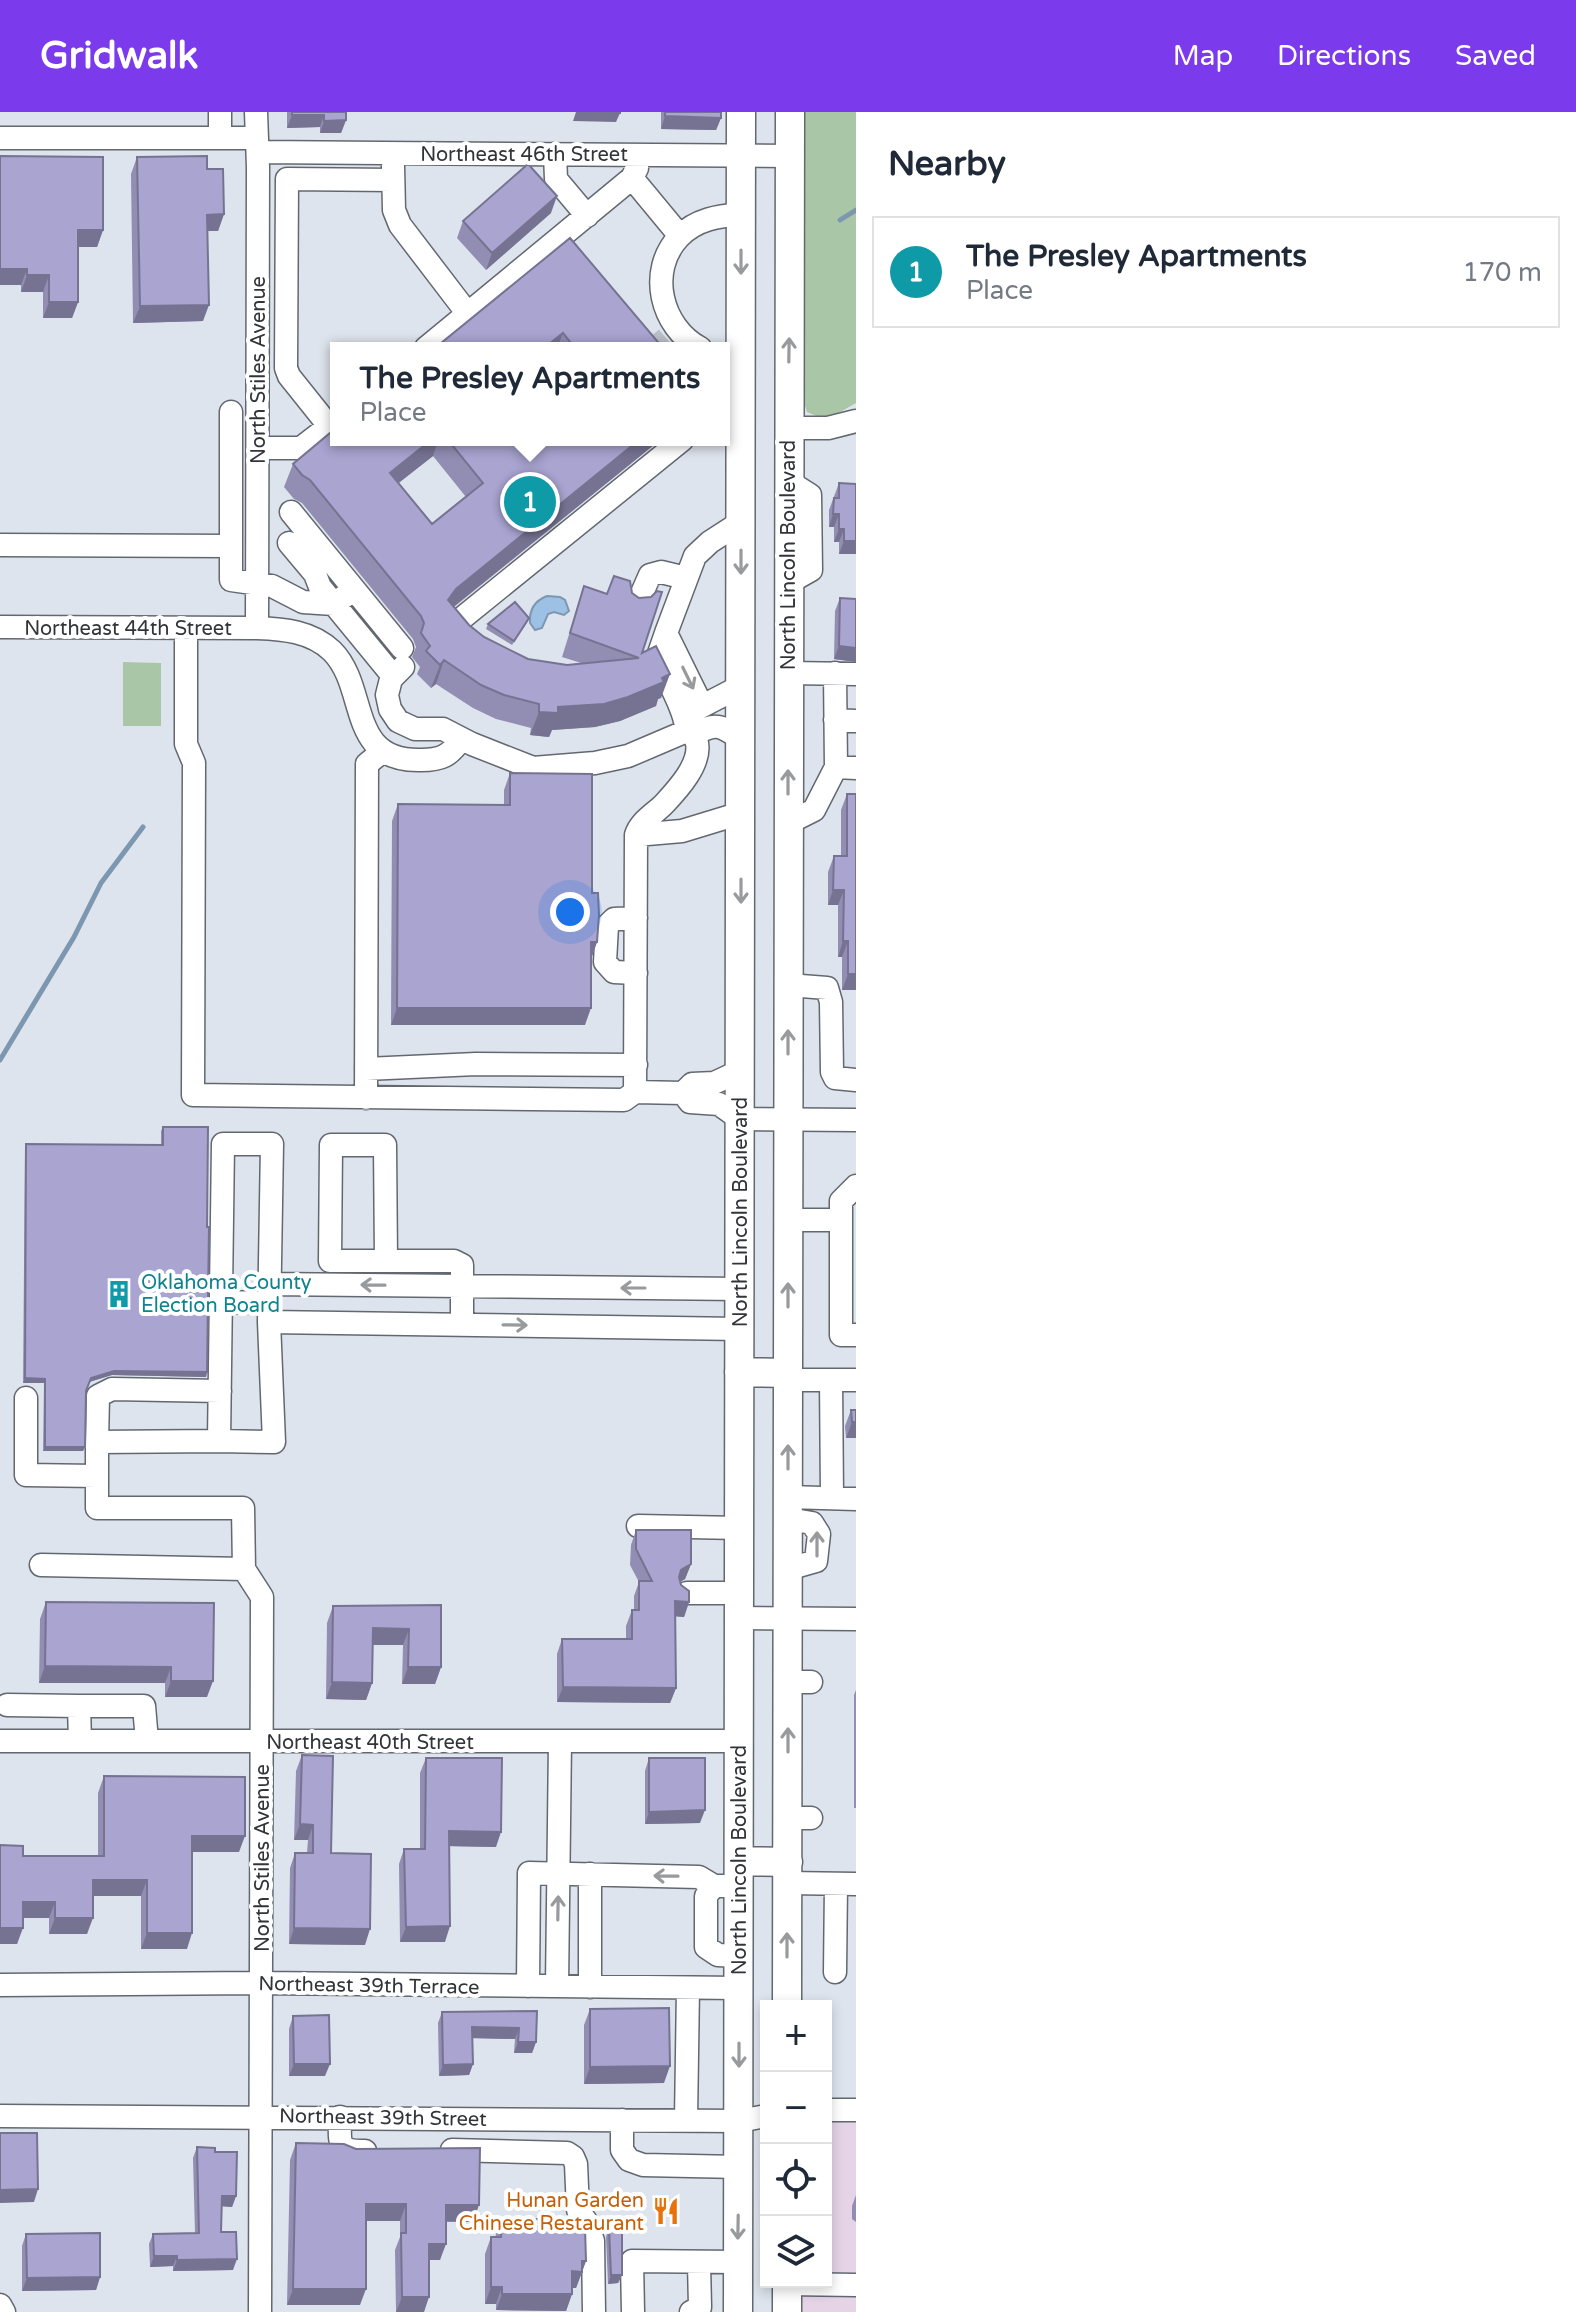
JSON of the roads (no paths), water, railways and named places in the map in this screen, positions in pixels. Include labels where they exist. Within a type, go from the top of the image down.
[{"type":"main road","name":"North Lincoln Boulevard","points":[[738,2312],[739,2167],[753,2118],[731,1877],[739,1741],[742,428],[733,357],[741,214],[741,112]]},
{"type":"main road","name":"North Lincoln Boulevard","points":[[787,2000],[788,1873],[800,1818],[799,1682],[788,1618],[790,112]]},
{"type":"main road","points":[[742,428],[788,428]]},
{"type":"main road","points":[[739,1372],[788,1377]]},
{"type":"main road","points":[[731,1877],[788,1873]]},
{"type":"street","points":[[220,112],[220,138]]},
{"type":"street","name":"North Stiles Avenue","points":[[256,112],[257,628]]},
{"type":"street","name":"Northeast 46th Street","points":[[0,138],[220,138],[257,145],[394,153],[791,156]]},
{"type":"street","points":[[394,153],[394,210],[400,225],[468,314]]},
{"type":"street","points":[[555,154],[556,179],[587,216]]},
{"type":"street","points":[[433,342],[632,178],[637,168],[637,155]]},
{"type":"street","points":[[632,178],[680,236]]},
{"type":"street","points":[[330,421],[287,372],[287,179],[393,180]]},
{"type":"street","points":[[688,342],[672,334],[664,304],[662,276],[667,255],[680,236],[704,221],[741,214]]},
{"type":"street","points":[[258,418],[231,415],[231,580],[272,586],[303,602],[340,600]]},
{"type":"street","points":[[788,428],[828,428],[856,421]]},
{"type":"street","points":[[258,448],[301,448],[330,426]]},
{"type":"street","points":[[456,623],[675,446]]},
{"type":"street","points":[[291,512],[400,664]]},
{"type":"street","points":[[635,1092],[636,835],[640,825],[665,804],[684,779],[697,752],[692,722],[666,633],[691,564],[701,549],[741,522]]},
{"type":"street","points":[[289,543],[315,574],[320,587],[340,600],[400,664]]},
{"type":"street","points":[[0,545],[231,546]]},
{"type":"street","points":[[635,609],[650,575],[661,572],[686,578]]},
{"type":"street","name":"Northeast 44th Street","points":[[0,627],[257,628],[307,635],[332,651],[347,673],[365,730],[383,751]]},
{"type":"street","points":[[186,628],[186,744],[194,763],[193,1095],[624,1100],[635,1092],[683,1093],[692,1084],[714,1083],[740,1071]]},
{"type":"street","points":[[400,664],[388,687],[388,702],[398,721],[415,729],[441,728],[523,766],[539,769],[628,756],[692,722],[741,686]]},
{"type":"street","points":[[788,673],[845,674],[846,721],[846,767],[814,810],[788,823]]},
{"type":"street","points":[[692,722],[724,728],[741,739]]},
{"type":"street","points":[[366,1098],[367,764],[383,751],[407,760],[440,759],[452,752],[461,739]]},
{"type":"street","points":[[636,835],[682,831],[741,813]]},
{"type":"street","points":[[636,918],[614,919],[607,926],[605,962],[614,972],[636,973]]},
{"type":"street","points":[[788,985],[827,988],[831,1002],[832,1072],[835,1078],[856,1080]]},
{"type":"street","points":[[366,1069],[476,1064],[636,1065]]},
{"type":"street","points":[[683,1093],[690,1102],[719,1104],[740,1119],[856,1120]]},
{"type":"street","points":[[97,1442],[274,1442],[269,1303],[272,1144],[223,1144],[219,1441]]},
{"type":"street","points":[[386,1261],[385,1145],[331,1145],[330,1261],[386,1261],[454,1261],[462,1265],[462,1324]]},
{"type":"street","points":[[856,1186],[841,1201],[841,1335],[856,1335]]},
{"type":"street","points":[[789,1220],[841,1220]]},
{"type":"street","points":[[269,1303],[462,1287],[739,1289]]},
{"type":"street","points":[[669,1288],[670,1327]]},
{"type":"street","points":[[221,1302],[269,1303],[462,1324],[739,1329]]},
{"type":"street","points":[[788,1377],[856,1380]]},
{"type":"street","points":[[831,1380],[832,1498]]},
{"type":"street","points":[[41,1565],[244,1569],[243,1508],[97,1508],[98,1396],[112,1389],[220,1391]]},
{"type":"street","points":[[26,1398],[26,1475],[97,1476]]},
{"type":"street","points":[[788,1508],[832,1498],[856,1499]]},
{"type":"street","points":[[638,1526],[739,1528]]},
{"type":"street","name":"North Stiles Avenue","points":[[244,1569],[262,1597],[260,2312]]},
{"type":"street","points":[[687,1593],[788,1618],[856,1619]]},
{"type":"street","points":[[4,1741],[4,1701],[144,1706],[147,1741]]},
{"type":"street","points":[[79,1706],[80,1741]]},
{"type":"street","name":"Northeast 40th Street","points":[[4,1741],[739,1741]]},
{"type":"street","points":[[557,1986],[560,1741]]},
{"type":"street","points":[[528,1986],[529,1873],[731,1877]]},
{"type":"street","points":[[788,1873],[846,1884],[835,1972]]},
{"type":"street","points":[[590,1874],[590,1987]]},
{"type":"street","name":"Northeast 39th Terrace","points":[[0,1985],[262,1983],[739,1988]]},
{"type":"street","points":[[686,2120],[688,1988]]},
{"type":"street","points":[[832,2110],[856,2110]]},
{"type":"street","name":"Northeast 39th Street","points":[[0,2116],[753,2118]]},
{"type":"street","points":[[340,2117],[340,2142],[343,2148],[350,2152],[381,2151]]},
{"type":"street","points":[[452,2118],[451,2138],[437,2150],[567,2153],[573,2157],[576,2164],[576,2202],[593,2241],[594,2312]]},
{"type":"street","points":[[622,2120],[622,2150],[629,2160],[643,2165],[739,2167]]},
{"type":"street","points":[[633,2312],[632,2261],[738,2262]]},
{"type":"street","points":[[691,2312],[700,2307],[699,2263]]},
{"type":"street","points":[[787,2293],[856,2285]]},
{"type":"street","points":[[0,2305],[4,2312]]},
{"type":"water","points":[[547,596],[565,600],[569,611],[564,615],[548,614],[542,628],[535,630],[530,623],[530,614],[536,603]]},
{"type":"waterway","points":[[840,220],[856,210]]},
{"type":"waterway","points":[[0,1060],[74,937],[101,883],[143,827]]},
{"type":"tunnel","points":[[661,342],[666,338]]},
{"type":"place","name":"The Presley Apartments","points":[[530,502]]},
{"type":"place","name":"Oklahoma County Election Board","points":[[119,1294]]},
{"type":"place","name":"Hunan Garden Chinese Restaurant","points":[[666,2211]]}]
